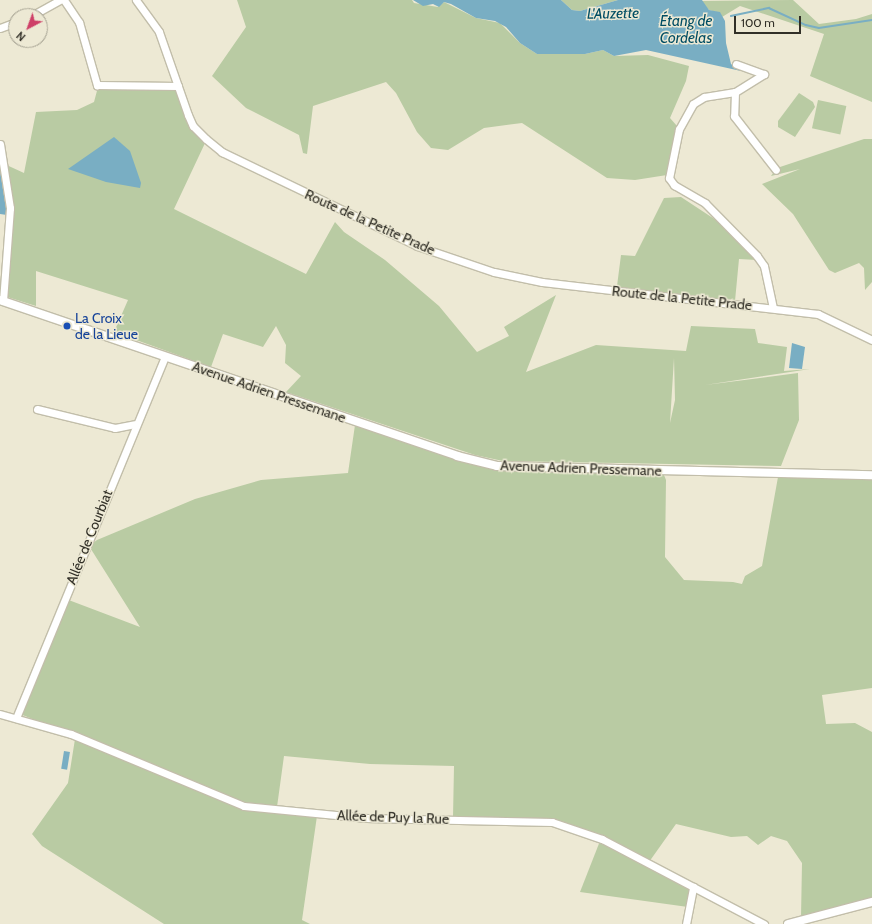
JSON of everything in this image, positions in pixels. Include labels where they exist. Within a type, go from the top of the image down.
[{"type":"main road","name":"Avenue Adrien Pressemane","points":[[1,301],[457,456],[498,466],[528,469],[872,475]]},
{"type":"main road","points":[[788,924],[872,902]]},
{"type":"street","points":[[46,8],[60,0]]},
{"type":"street","points":[[64,0],[79,22],[97,84],[178,86]]},
{"type":"street","name":"Route de la Petite Prade","points":[[136,0],[160,32],[193,126],[222,152],[417,246],[494,272],[542,282],[818,314],[872,340]]},
{"type":"street","points":[[736,64],[764,74],[735,92],[704,97],[689,108],[676,138],[669,178],[674,185],[705,203],[757,256],[764,266],[773,308]]},
{"type":"street","points":[[735,92],[734,116],[776,170]]},
{"type":"street","points":[[0,144],[10,208],[1,301]]},
{"type":"street","name":"Allée de Courbiat","points":[[16,718],[135,424],[165,356]]},
{"type":"street","points":[[37,408],[115,428],[135,424]]},
{"type":"street","name":"Allée de Puy la Rue","points":[[0,714],[71,734],[244,806],[366,818],[552,822],[602,839],[764,924]]},
{"type":"street","points":[[686,924],[693,887]]},
{"type":"green space","points":[[237,0],[412,0],[414,3],[438,7],[444,2],[476,18],[500,23],[520,43],[537,54],[585,54],[603,50],[614,56],[648,55],[689,66],[686,81],[670,118],[677,126],[667,175],[635,180],[607,178],[522,123],[484,128],[448,150],[431,148],[417,132],[396,93],[386,82],[313,106],[307,154],[303,153],[299,135],[246,108],[212,76],[246,27]]},
{"type":"green space","points":[[561,0],[618,0],[580,11],[572,10]]},
{"type":"green space","points":[[793,0],[819,24],[856,19],[872,14],[872,102],[810,76],[824,34],[740,6],[722,17],[720,13],[709,10],[701,1]]},
{"type":"green space","points":[[98,87],[177,88],[191,127],[206,141],[174,209],[306,274],[335,222],[344,232],[385,260],[439,306],[477,352],[509,336],[504,327],[556,295],[526,372],[596,345],[686,351],[691,326],[755,329],[758,343],[787,347],[784,371],[810,369],[705,385],[798,373],[799,420],[781,466],[503,461],[475,455],[286,392],[301,376],[285,363],[286,345],[276,326],[263,347],[223,334],[211,367],[114,332],[128,300],[36,271],[36,306],[1,295],[8,207],[0,162],[24,173],[36,112],[77,110],[94,102]],"holes":[[[674,358],[675,400],[670,423]]]},
{"type":"green space","points":[[799,93],[813,102],[815,107],[795,137],[778,127],[778,121]]},
{"type":"green space","points":[[818,100],[846,106],[840,134],[812,128]]},
{"type":"green space","points":[[864,139],[872,139],[872,282],[865,290],[864,268],[859,263],[835,273],[829,270],[793,214],[762,184],[800,169],[771,176],[777,168]]},
{"type":"green space","points":[[681,197],[725,226],[757,260],[739,259],[735,301],[620,289],[617,286],[621,255],[635,256],[664,198]]},
{"type":"green space","points":[[355,425],[488,468],[664,475],[666,480],[665,557],[684,580],[733,582],[742,584],[745,576],[762,566],[778,477],[872,478],[872,688],[822,695],[826,724],[855,723],[872,732],[872,898],[801,917],[802,863],[787,841],[771,836],[758,845],[747,836],[731,837],[676,824],[649,862],[551,820],[453,817],[454,766],[370,764],[284,756],[277,807],[243,803],[20,714],[66,599],[140,627],[89,546],[97,540],[195,499],[261,480],[348,473]]},
{"type":"green space","points":[[75,739],[238,808],[317,816],[302,920],[310,924],[164,924],[42,846],[32,834],[68,783]]},
{"type":"green space","points":[[600,841],[691,888],[688,907],[580,892]]},
{"type":"water","name":"Étang de Cordelas","points":[[413,0],[561,0],[572,10],[580,11],[618,0],[702,0],[709,10],[720,12],[725,21],[726,43],[731,64],[741,71],[646,50],[614,56],[603,50],[585,54],[537,54],[520,43],[506,27],[495,21],[476,18],[451,4],[444,2],[439,7],[433,4],[423,6]]},
{"type":"water","points":[[114,137],[130,151],[141,183],[140,188],[106,182],[68,169]]},
{"type":"water","points":[[0,160],[7,215],[0,214]]},
{"type":"water","points":[[792,343],[805,347],[802,369],[789,368]]},
{"type":"water","points":[[64,751],[70,752],[67,770],[61,769]]},
{"type":"waterway","name":"L'Auzette","points":[[731,16],[769,8],[806,25],[819,28],[872,20]]},
{"type":"place","name":"La Croix de la Lieue","points":[[67,326]]}]
